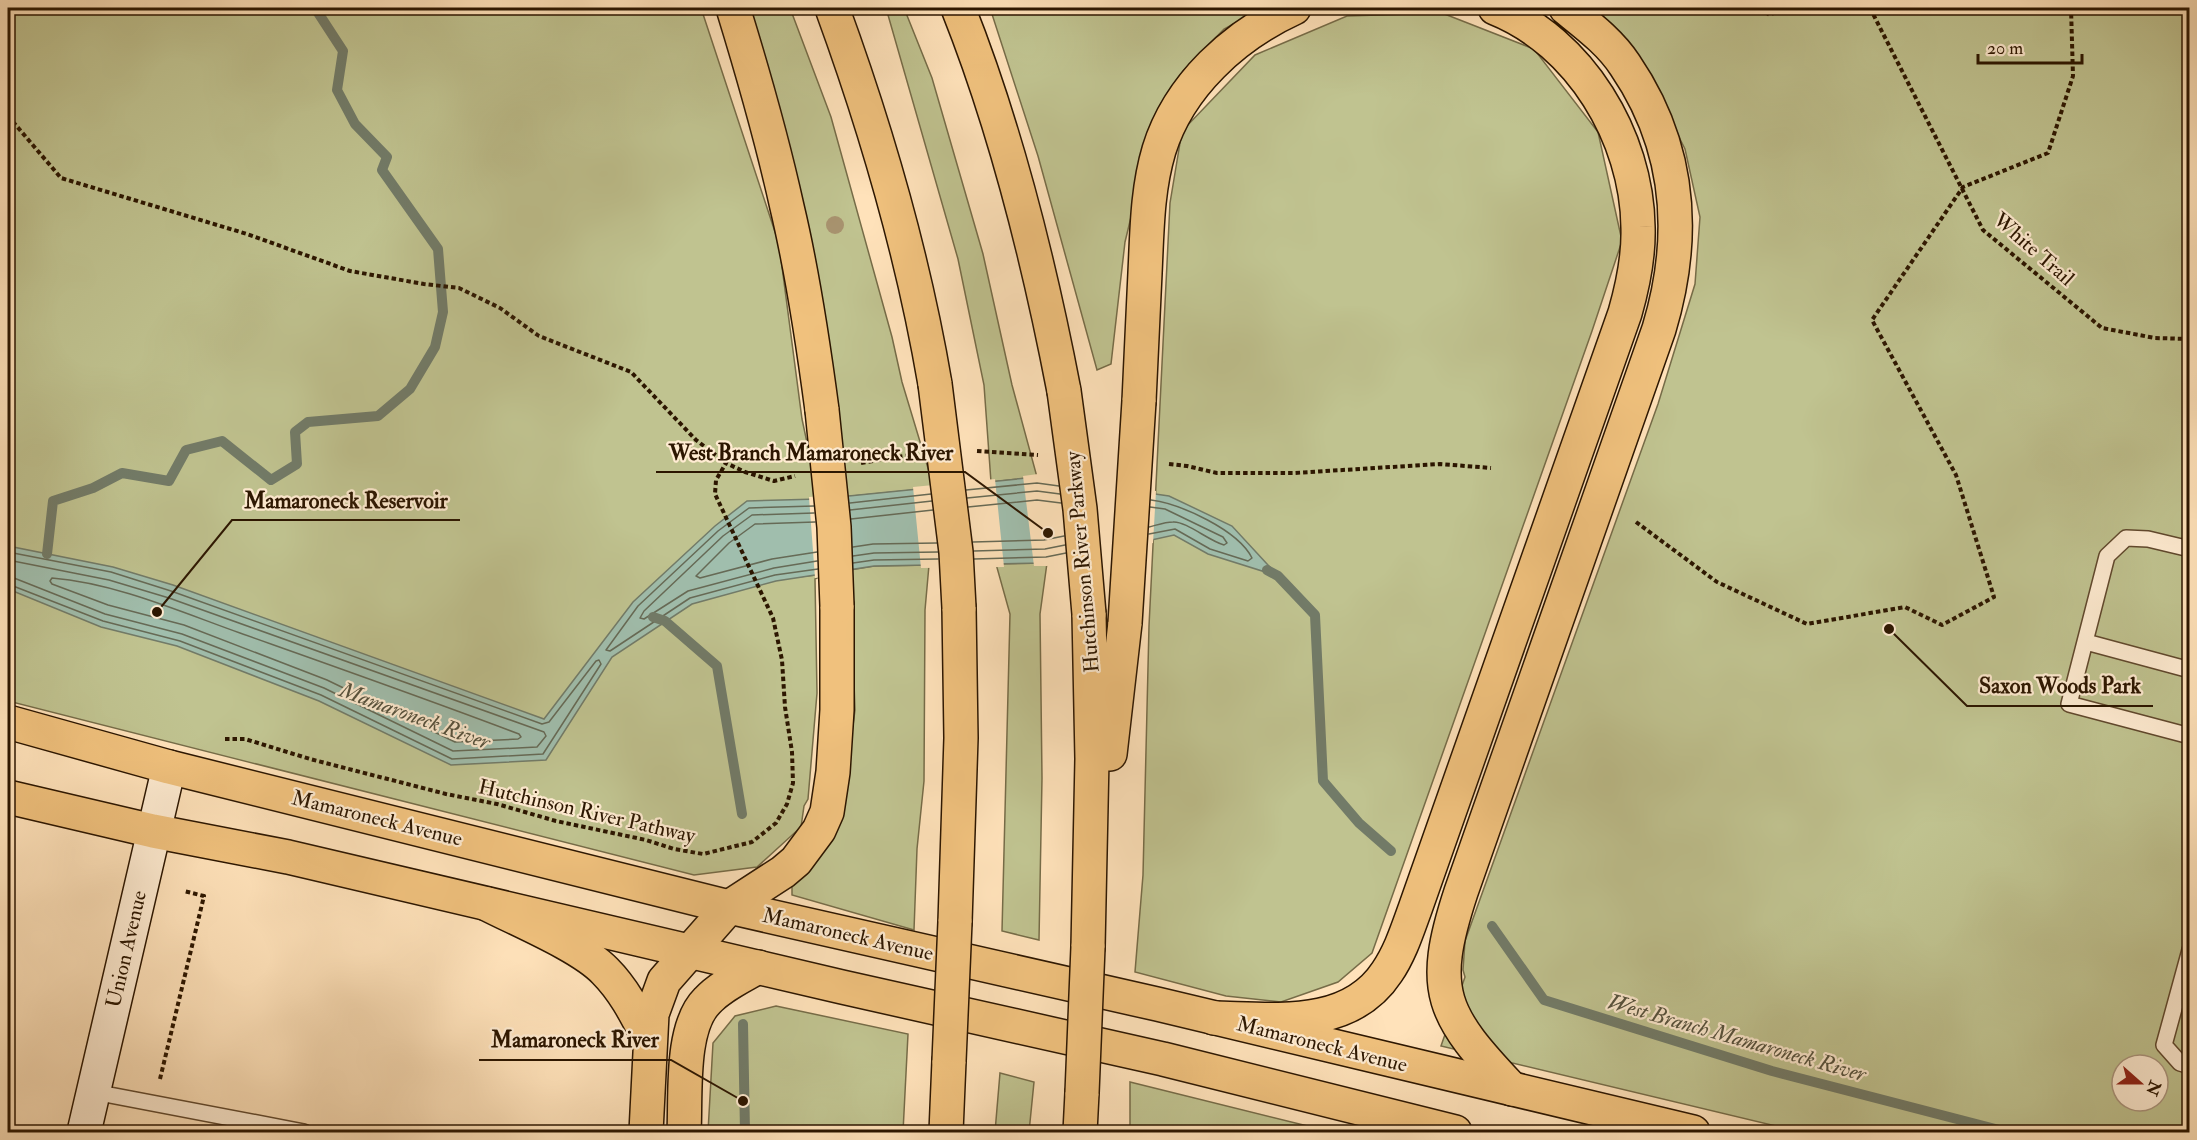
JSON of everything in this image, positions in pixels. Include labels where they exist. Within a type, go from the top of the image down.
[{"type":"main road","points":[[645,1132],[652,1014],[657,996],[669,974],[729,907],[796,861],[819,830],[827,812],[832,783],[837,710],[837,606],[834,526],[822,410],[802,277],[788,207],[770,135],[733,8]]},
{"type":"main road","points":[[832,8],[872,122],[920,304],[936,384],[956,552],[961,738],[956,922],[946,1132]]},
{"type":"main road","name":"Hutchinson River Parkway","points":[[958,8],[983,77],[1019,195],[1049,317],[1064,391],[1080,509],[1089,614],[1092,770],[1088,946],[1080,1132]]},
{"type":"main road","points":[[1088,946],[1125,623],[1149,202],[1160,149],[1170,123],[1183,101],[1215,62],[1255,29],[1294,8]]},
{"type":"main road","points":[[1214,1018],[1288,1020],[1323,1015],[1339,1010],[1365,995],[1386,974],[1394,961],[1412,917],[1625,313],[1635,272],[1638,225],[1632,176],[1621,142],[1592,87],[1560,50],[1521,22],[1495,8]]},
{"type":"main road","points":[[1512,1089],[1478,1053],[1457,1024],[1445,990],[1443,971],[1447,940],[1464,883],[1666,307],[1677,224],[1670,168],[1652,115],[1625,64],[1606,42],[1566,8]]},
{"type":"main road","name":"Mamaroneck Avenue","points":[[8,722],[169,766],[729,907],[1214,1018],[1693,1132]]},
{"type":"main road","points":[[8,796],[153,831],[288,857],[1173,1062],[1455,1132]]},
{"type":"main road","points":[[487,904],[576,949],[604,969],[631,1005],[650,1041]]},
{"type":"main road","points":[[684,1132],[689,1046],[697,1014],[706,1002],[720,990],[758,967]]},
{"type":"street","name":"Union Avenue","points":[[84,1132],[169,766]]},
{"type":"lane","points":[[2190,549],[2148,538],[2126,538],[2107,556],[2069,705],[2190,736]]},
{"type":"lane","points":[[2086,642],[2190,670]]},
{"type":"lane","points":[[2190,950],[2164,1045],[2180,1063],[2190,1065]]},
{"type":"lane","points":[[93,1092],[303,1132]]},
{"type":"path","points":[[8,19],[9,8]]},
{"type":"path","points":[[1759,8],[1770,15],[1782,8]]},
{"type":"path","name":"White Trail","points":[[1870,8],[1983,230],[2102,328],[2155,338],[2190,339]]},
{"type":"path","points":[[1636,522],[1717,582],[1807,624],[1905,607],[1942,625],[1994,597],[1956,475],[1872,320],[1963,187],[2048,153],[2073,76],[2071,8]]},
{"type":"path","name":"Hutchinson River Pathway","points":[[8,116],[61,178],[247,234],[350,271],[459,288],[500,308],[539,336],[631,372],[696,440],[726,463],[716,480],[715,494],[773,618],[782,660],[793,783],[776,823],[752,842],[704,854],[674,849],[637,838],[556,821],[497,804],[446,794],[310,759],[245,739],[225,739]]},
{"type":"path","points":[[154,1104],[204,896],[183,891]]},
{"type":"green space","points":[[8,8],[701,8],[779,244],[802,419],[819,499],[789,501],[798,577],[825,574],[815,579],[817,693],[808,799],[804,806],[801,827],[757,867],[694,875],[8,701]]},
{"type":"green space","points":[[742,8],[790,8],[831,117],[892,337],[902,382],[934,488],[842,497],[839,410],[816,267]]},
{"type":"green space","points":[[886,8],[904,8],[932,78],[983,254],[1012,385],[1037,477],[991,482],[984,385],[958,259]]},
{"type":"green space","points":[[990,8],[1263,8],[1224,29],[1183,71],[1151,134],[1125,242],[1111,364],[1097,370],[1038,156]]},
{"type":"green space","points":[[1586,8],[2189,8],[2189,1132],[1801,1132],[1441,1046],[1465,977],[1463,970],[1465,941],[1658,404],[1695,284],[1700,217],[1685,149],[1649,78]]},
{"type":"green space","points":[[1442,13],[1534,49],[1598,132],[1622,241],[1372,953],[1338,982],[1281,1002],[1226,996],[1135,972],[1143,875],[1149,626],[1170,203],[1182,131],[1255,55],[1347,16]]},
{"type":"green space","points":[[1047,563],[1040,614],[1042,778],[1039,940],[1002,931],[1010,614],[996,564]]},
{"type":"green space","points":[[929,565],[925,610],[924,781],[917,849],[914,930],[792,895],[792,882],[842,809],[855,710],[850,576],[844,571],[874,566]]},
{"type":"green space","points":[[776,1006],[908,1034],[903,1132],[708,1132],[713,1043],[735,1016]]},
{"type":"green space","points":[[1000,1073],[1034,1082],[1029,1132],[995,1132]]},
{"type":"green space","points":[[1130,1082],[1332,1132],[1130,1132]]},
{"type":"water","points":[[1037,477],[1169,496],[1232,526],[1278,576],[1208,554],[1174,535],[1047,563],[874,566],[776,581],[692,604],[612,657],[546,760],[451,765],[319,701],[177,646],[101,627],[8,589],[8,546],[113,567],[173,585],[544,719],[633,602],[715,526],[747,501],[819,499]]},
{"type":"pier","points":[[1038,474],[1156,491],[1153,543],[1047,566],[1034,566],[1023,476]]},
{"type":"pier","points":[[995,479],[1004,567],[921,568],[913,487]]},
{"type":"pier","points":[[848,494],[850,573],[815,578],[809,497]]},
{"type":"waterway","points":[[47,554],[53,501],[93,488],[122,473],[169,481],[186,450],[222,441],[271,480],[297,464],[295,432],[308,422],[378,416],[410,389],[435,347],[443,312],[438,249],[382,170],[387,157],[355,124],[337,90],[343,51],[315,8]]},
{"type":"waterway","name":"West Branch Mamaroneck River","points":[[1267,570],[1278,576],[1315,615],[1323,781],[1359,823],[1391,851]]},
{"type":"waterway","name":"Mamaroneck River","points":[[653,617],[665,621],[717,666],[742,814]]},
{"type":"waterway","name":"West Branch Mamaroneck River","points":[[1492,926],[1544,1000],[1772,1071],[2007,1132]]},
{"type":"waterway","name":"Mamaroneck River","points":[[743,1024],[745,1132]]},
{"type":"place","name":"West Branch Mamaroneck River","points":[[1048,533]]},
{"type":"place","name":"Mamaroneck Reservoir","points":[[157,612]]},
{"type":"place","name":"Saxon Woods Park","points":[[1889,629]]},
{"type":"place","name":"Mamaroneck River","points":[[743,1101]]}]
